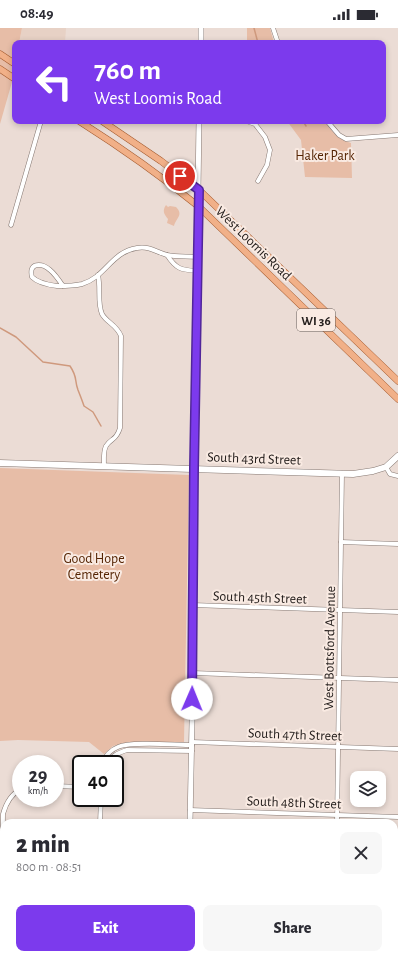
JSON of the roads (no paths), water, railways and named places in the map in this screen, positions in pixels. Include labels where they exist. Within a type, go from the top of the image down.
[{"type":"main road","points":[[0,54],[12,62]]},
{"type":"main road","points":[[0,69],[12,77]]},
{"type":"main road","name":"West Loomis Road","points":[[84,124],[105,137],[174,186],[198,206],[398,399]]},
{"type":"main road","name":"West Loomis Road","points":[[106,124],[161,161],[199,190],[398,381]]},
{"type":"main road","points":[[310,314],[318,305]]},
{"type":"main road","name":"South 43rd Street","points":[[0,463],[194,468],[342,474],[367,473],[386,467],[398,456]]},
{"type":"street","points":[[201,28],[201,40]]},
{"type":"street","points":[[273,28],[277,40]]},
{"type":"street","points":[[11,225],[40,124]]},
{"type":"street","points":[[190,819],[199,124]]},
{"type":"street","points":[[255,124],[265,137],[270,150],[267,164],[258,181]]},
{"type":"street","points":[[329,124],[336,132],[346,139],[398,135]]},
{"type":"street","points":[[63,286],[49,268],[36,265],[31,269],[32,277],[35,280],[48,284],[63,286],[76,286],[83,284],[98,275],[114,258],[126,251],[138,248],[149,248],[167,255],[198,257]]},
{"type":"street","points":[[167,255],[178,268],[197,271]]},
{"type":"street","points":[[98,275],[100,283],[100,306],[103,315],[118,329],[121,336],[120,428],[118,435],[109,442],[105,448],[104,466]]},
{"type":"street","points":[[386,467],[390,474],[398,476]]},
{"type":"street","name":"West Bottsford Avenue","points":[[337,819],[342,474]]},
{"type":"street","points":[[341,542],[398,544]]},
{"type":"street","name":"South 45th Street","points":[[193,605],[398,612]]},
{"type":"street","points":[[193,673],[398,680]]},
{"type":"street","points":[[107,755],[113,749],[126,744],[192,746]]},
{"type":"street","points":[[126,744],[126,750]]},
{"type":"street","points":[[115,755],[126,750],[192,746]]},
{"type":"street","name":"South 47th Street","points":[[192,746],[338,746],[398,749]]},
{"type":"street","points":[[3,819],[3,814],[8,801],[12,796]]},
{"type":"street","points":[[100,819],[101,807]]},
{"type":"street","name":"South 48th Street","points":[[190,810],[398,817]]},
{"type":"waterway","points":[[254,28],[257,40]]},
{"type":"waterway","points":[[0,328],[16,337],[43,362],[70,366],[74,373],[84,406],[93,412],[101,426]]},
{"type":"park label","name":"Haker Park","points":[[325,155]]},
{"type":"park label","name":"Good Hope Cemetery","points":[[94,566]]}]
